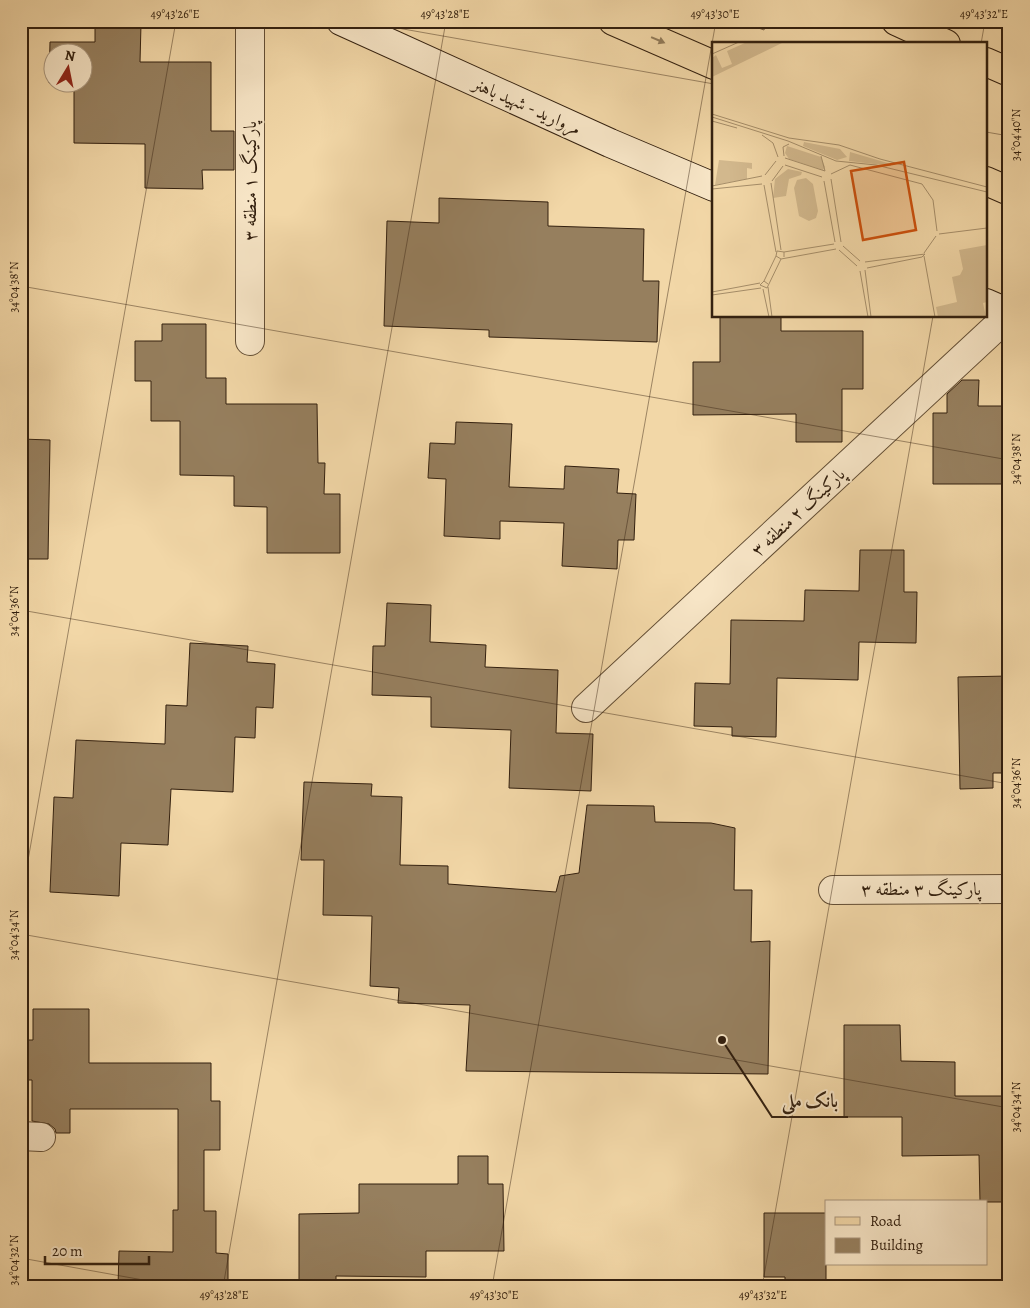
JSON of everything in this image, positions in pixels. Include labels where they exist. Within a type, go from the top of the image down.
[{"type":"main road","points":[[613,21],[712,63]]},
{"type":"main road","points":[[896,21],[942,42]]},
{"type":"main road","points":[[988,63],[1009,72]]},
{"type":"main road","points":[[988,183],[1009,191]]},
{"type":"street","name":"پارکینگ ۱ منطقه ۳","points":[[250,21],[250,341]]},
{"type":"street","name":"مروارید - شهید باهنر","points":[[341,21],[610,143],[712,186]]},
{"type":"street","points":[[988,304],[1009,314]]},
{"type":"street","name":"پارکینگ ۲ منطقه ۳","points":[[586,708],[1009,314]]},
{"type":"street","name":"پارکینگ ۳ منطقه ۳","points":[[833,890],[1009,889]]},
{"type":"shaded area","points":[[739,21],[767,21],[764,30]]},
{"type":"building","points":[[95,24],[141,24],[140,62],[211,62],[211,131],[234,131],[234,170],[202,170],[203,189],[145,188],[145,144],[74,143],[74,92],[92,92],[92,42],[95,42]]},
{"type":"building","points":[[439,198],[548,202],[548,226],[644,229],[643,281],[659,281],[657,342],[489,337],[489,330],[384,326],[387,221],[439,223]]},
{"type":"building","points":[[720,318],[781,318],[781,331],[863,331],[863,389],[842,389],[842,442],[796,442],[796,414],[693,415],[693,362],[720,362]]},
{"type":"building","points":[[162,324],[206,324],[206,378],[226,378],[226,404],[317,404],[318,463],[325,463],[324,494],[340,494],[340,553],[267,553],[267,507],[234,506],[234,476],[180,475],[180,421],[151,421],[151,381],[135,381],[135,341],[162,341]]},
{"type":"building","points":[[962,380],[979,380],[978,406],[1009,406],[1009,484],[933,484],[933,413],[947,413],[947,394]]},
{"type":"building","points":[[456,422],[512,424],[509,487],[564,489],[565,466],[619,469],[617,493],[636,494],[634,540],[618,540],[617,569],[562,566],[564,523],[500,521],[500,539],[444,536],[446,479],[428,478],[430,443],[455,444]]},
{"type":"building","points":[[21,439],[50,440],[48,559],[21,559]]},
{"type":"building","points":[[860,550],[904,550],[904,592],[917,592],[916,643],[859,642],[858,680],[777,678],[776,737],[732,736],[732,727],[694,726],[695,683],[730,684],[731,620],[804,621],[805,590],[859,591]]},
{"type":"building","points":[[387,603],[431,605],[430,642],[486,645],[485,667],[558,670],[556,733],[593,734],[591,791],[509,788],[511,730],[431,727],[431,697],[372,695],[373,646],[385,646]]},
{"type":"building","points":[[190,643],[248,646],[247,662],[275,664],[273,708],[256,707],[255,738],[235,737],[233,792],[171,789],[168,845],[121,843],[119,896],[50,892],[54,797],[73,798],[76,740],[165,744],[166,705],[187,706]]},
{"type":"building","points":[[1009,676],[1009,773],[993,773],[993,788],[960,789],[958,677]]},
{"type":"building","points":[[304,782],[372,784],[371,796],[402,797],[400,865],[448,866],[448,884],[556,892],[560,876],[579,873],[587,805],[654,806],[655,822],[711,823],[735,828],[734,890],[752,890],[751,942],[770,941],[768,1074],[466,1071],[470,1005],[398,1003],[399,988],[370,986],[372,916],[323,915],[324,860],[301,860]]},
{"type":"building","points":[[33,1009],[89,1009],[89,1063],[211,1063],[211,1101],[220,1101],[220,1150],[204,1150],[204,1211],[216,1211],[216,1253],[228,1254],[228,1287],[118,1287],[119,1251],[173,1252],[173,1210],[178,1210],[178,1109],[70,1109],[70,1133],[56,1133],[55,1129],[49,1124],[32,1121],[32,1080],[21,1080],[21,1040],[33,1040]]},
{"type":"building","points":[[844,1025],[900,1025],[901,1061],[955,1062],[955,1096],[1009,1096],[1009,1202],[980,1200],[979,1155],[902,1156],[902,1117],[844,1117]]},
{"type":"building","points":[[458,1156],[488,1156],[488,1184],[503,1184],[504,1251],[426,1251],[426,1277],[336,1276],[336,1287],[299,1287],[299,1214],[359,1213],[359,1184],[458,1184]]},
{"type":"building","points":[[764,1213],[825,1213],[826,1287],[785,1287],[785,1277],[764,1277]]},
{"type":"place","name":"بانک ملی","points":[[722,1040]]}]
